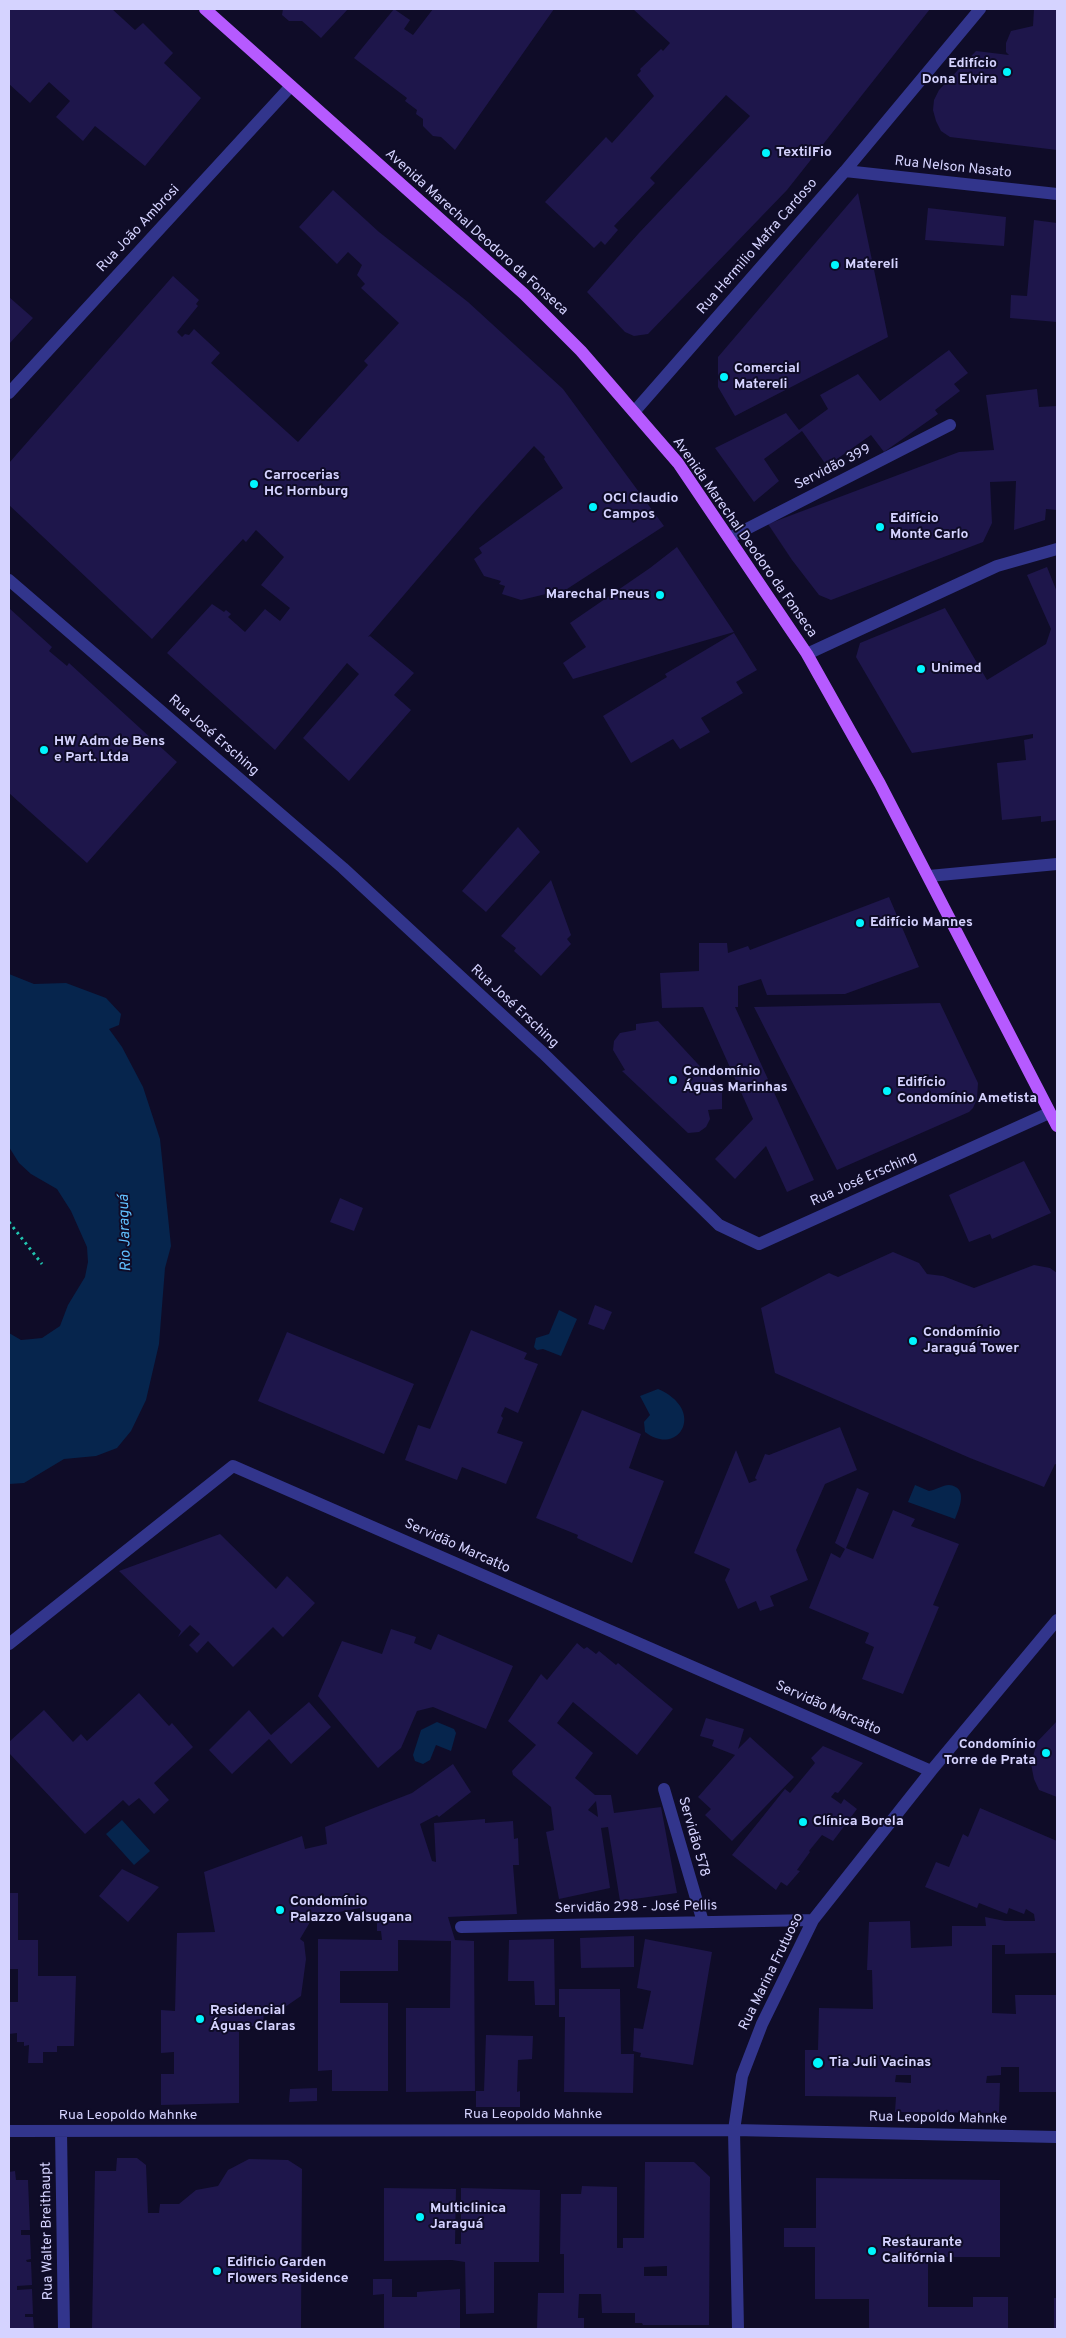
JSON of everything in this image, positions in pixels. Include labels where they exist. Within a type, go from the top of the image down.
[{"type":"main road","name":"Avenida Marechal Deodoro da Fonseca","points":[[205,9],[524,294],[581,351],[678,463],[806,654],[880,784],[1057,1126]]},
{"type":"street","name":"Rua Hermilio Mafra Cardoso","points":[[634,412],[846,171],[980,9]]},
{"type":"street","name":"Rua João Ambrosi","points":[[9,393],[291,86]]},
{"type":"street","name":"Rua Nelson Nasato","points":[[846,171],[1057,194]]},
{"type":"street","name":"Servidão 399","points":[[729,538],[950,425]]},
{"type":"street","points":[[806,654],[997,566],[1057,549]]},
{"type":"street","name":"Rua José Ersching","points":[[9,580],[343,868],[543,1053],[719,1224],[759,1244],[1050,1113]]},
{"type":"street","points":[[928,876],[1057,864]]},
{"type":"street","name":"Servidão Marcatto","points":[[9,1644],[233,1466],[931,1771]]},
{"type":"street","name":"Rua Marina Frutuoso","points":[[738,2329],[734,2130],[742,2076],[762,2024],[813,1920],[931,1771],[1057,1620]]},
{"type":"street","name":"Servidão 578","points":[[664,1789],[703,1922]]},
{"type":"street","name":"Servidão 298 - José Pellis","points":[[461,1926],[813,1920]]},
{"type":"street","name":"Rua Leopoldo Mahnke","points":[[9,2131],[734,2130],[1057,2137]]},
{"type":"street","name":"Rua Walter Breithaupt","points":[[61,2131],[64,2329]]},
{"type":"path","points":[[9,1222],[42,1264]]},
{"type":"water","name":"Rio Jaraguá","points":[[9,974],[34,984],[66,983],[106,998],[121,1014],[119,1025],[109,1029],[122,1047],[143,1087],[160,1139],[171,1246],[165,1268],[159,1344],[146,1400],[131,1431],[117,1448],[96,1456],[64,1459],[24,1483],[9,1484],[9,1333],[21,1340],[42,1338],[60,1326],[68,1305],[85,1277],[88,1262],[87,1247],[71,1211],[57,1189],[31,1174],[19,1163],[9,1147]]},
{"type":"water","points":[[559,1310],[577,1319],[561,1356],[543,1349],[537,1350],[534,1347],[536,1338],[549,1334]]},
{"type":"water","points":[[658,1389],[673,1398],[681,1408],[684,1419],[683,1428],[677,1435],[668,1439],[657,1438],[645,1432],[644,1422],[650,1415],[640,1396]]},
{"type":"water","points":[[915,1485],[929,1491],[949,1485],[959,1490],[961,1499],[955,1519],[908,1502]]},
{"type":"water","points":[[437,1722],[454,1729],[456,1733],[451,1751],[436,1745],[430,1760],[423,1764],[415,1761],[413,1755],[421,1730]]},
{"type":"water","points":[[122,1820],[150,1851],[134,1865],[106,1834]]},
{"type":"building","points":[[9,9],[112,9],[135,30],[143,23],[173,53],[164,63],[201,98],[145,166],[95,126],[83,141],[56,117],[70,101],[49,82],[30,103],[9,84]]},
{"type":"building","points":[[283,9],[348,9],[321,38],[302,21],[289,21],[282,15]]},
{"type":"building","points":[[394,9],[410,20],[404,29],[413,35],[433,9],[554,9],[455,150],[441,137],[433,136],[423,126],[423,119],[416,114],[417,110],[405,101],[407,98],[354,58]]},
{"type":"building","name":"TextilFio","points":[[633,9],[930,9],[787,190],[648,334],[634,336],[625,332],[587,292],[639,233],[750,116],[726,95],[650,178],[655,183],[614,226],[618,230],[605,245],[601,241],[594,248],[545,202],[606,137],[612,143],[654,96],[637,75],[641,71],[640,69],[670,43]]},
{"type":"building","name":"Edifício Dona Elvira","points":[[1034,9],[1057,9],[1057,150],[950,137],[941,131],[933,110],[934,100],[939,90],[976,51],[1009,55],[1006,52],[1006,43],[1011,31],[1033,26]]},
{"type":"building","name":"Carrocerias HC Hornburg","points":[[333,190],[379,232],[468,302],[563,389],[664,526],[567,589],[521,600],[502,594],[505,586],[499,584],[501,581],[484,576],[474,559],[482,553],[479,548],[563,488],[544,459],[545,457],[534,446],[368,637],[370,636],[414,673],[394,695],[411,710],[349,781],[303,738],[359,674],[347,663],[275,750],[167,653],[212,604],[231,614],[228,617],[245,632],[265,609],[280,621],[290,608],[261,585],[284,557],[256,530],[246,542],[243,539],[152,639],[9,505],[9,463],[173,276],[199,300],[196,304],[198,306],[177,332],[182,337],[185,334],[189,335],[194,329],[220,353],[211,363],[298,442],[368,365],[364,361],[399,323],[361,288],[365,284],[357,275],[362,265],[348,252],[337,264],[299,227]]},
{"type":"building","name":"Matereli","points":[[858,193],[888,337],[735,416],[718,387],[718,357]]},
{"type":"building","points":[[928,208],[1006,217],[1004,246],[925,240]]},
{"type":"building","points":[[1034,220],[1057,223],[1057,322],[1010,318],[1011,295],[1027,296]]},
{"type":"building","points":[[9,297],[33,318],[9,344]]},
{"type":"building","points":[[949,350],[968,373],[954,384],[960,391],[935,410],[938,414],[884,452],[871,435],[827,466],[802,431],[764,459],[779,481],[754,502],[715,448],[786,413],[799,430],[828,409],[820,395],[858,374],[880,401]]},
{"type":"building","name":"Edifício Monte Carlo","points":[[1037,389],[1039,407],[1057,406],[1057,510],[1046,509],[1045,520],[1014,530],[1016,481],[990,482],[992,523],[983,542],[831,600],[819,595],[792,560],[768,524],[959,452],[994,450],[986,395]]},
{"type":"building","name":"Marechal Pneus","points":[[677,547],[734,632],[573,679],[563,663],[586,647],[570,623]]},
{"type":"building","name":"Unimed","points":[[1047,567],[1057,592],[1057,820],[1041,822],[1041,816],[1002,820],[997,763],[1026,760],[1024,740],[1033,738],[1033,734],[912,753],[856,657],[860,643],[945,608],[987,680],[1046,644],[1051,629],[1027,575]]},
{"type":"building","points":[[9,608],[52,647],[49,651],[67,666],[69,663],[177,762],[87,863],[9,793]]},
{"type":"building","points":[[734,633],[757,670],[736,682],[743,693],[701,718],[710,732],[680,749],[673,739],[631,763],[603,716],[667,677],[665,674]]},
{"type":"building","points":[[518,827],[540,852],[486,912],[462,891]]},
{"type":"building","points":[[551,880],[571,935],[567,939],[571,944],[541,976],[514,951],[516,948],[501,936]]},
{"type":"building","points":[[889,897],[919,967],[845,994],[767,995],[761,979],[738,986],[738,1007],[735,1007],[814,1180],[787,1192],[766,1146],[735,1179],[715,1159],[753,1119],[703,1007],[662,1008],[660,973],[699,971],[699,943],[727,943],[728,953],[748,946],[750,950]]},
{"type":"building","name":"Edifício Condomínio Ametista","points":[[940,1003],[978,1083],[977,1099],[973,1108],[969,1112],[837,1170],[754,1007]]},
{"type":"building","name":"Condomínio Águas Marinhas","points":[[658,1021],[722,1090],[722,1109],[708,1110],[710,1119],[706,1127],[699,1132],[688,1133],[622,1071],[625,1070],[613,1050],[614,1041],[620,1033],[636,1030],[636,1024]]},
{"type":"building","points":[[1024,1161],[1051,1213],[992,1239],[990,1234],[969,1242],[949,1195]]},
{"type":"building","points":[[340,1198],[363,1208],[354,1231],[330,1222]]},
{"type":"building","name":"Condomínio Jaraguá Tower","points":[[893,1252],[919,1263],[927,1274],[943,1276],[974,1288],[1034,1265],[1050,1268],[1057,1273],[1057,1465],[1055,1464],[1044,1487],[970,1458],[775,1373],[761,1308],[829,1273],[838,1277]]},
{"type":"building","points":[[595,1305],[612,1312],[604,1330],[588,1324]]},
{"type":"building","points":[[471,1330],[527,1353],[524,1359],[538,1364],[518,1413],[505,1407],[501,1416],[503,1418],[497,1433],[523,1442],[506,1484],[462,1467],[457,1480],[405,1460],[418,1425],[430,1429]]},
{"type":"building","points":[[287,1332],[414,1384],[384,1454],[258,1401]]},
{"type":"building","points":[[582,1410],[641,1434],[629,1468],[664,1481],[632,1563],[577,1538],[578,1535],[536,1518]]},
{"type":"building","points":[[840,1427],[857,1470],[825,1484],[796,1550],[808,1580],[770,1596],[774,1606],[760,1611],[756,1601],[738,1609],[725,1580],[730,1569],[694,1553],[736,1450],[749,1483],[757,1480],[755,1478],[765,1454],[769,1455]]},
{"type":"building","points":[[857,1488],[869,1493],[846,1548],[873,1559],[893,1510],[915,1519],[911,1526],[959,1544],[933,1605],[939,1607],[903,1694],[862,1679],[874,1647],[865,1643],[869,1633],[809,1608],[831,1553],[840,1558],[845,1549],[835,1543]]},
{"type":"building","points":[[220,1534],[276,1589],[287,1576],[315,1603],[283,1637],[273,1627],[233,1667],[208,1641],[197,1653],[189,1645],[200,1634],[190,1625],[178,1637],[181,1631],[119,1571]]},
{"type":"building","points":[[391,1629],[416,1637],[414,1643],[431,1650],[438,1634],[513,1666],[486,1729],[433,1707],[417,1711],[401,1748],[378,1768],[318,1696],[342,1641],[382,1654]]},
{"type":"building","points":[[577,1643],[584,1649],[587,1647],[596,1654],[599,1651],[616,1665],[618,1663],[673,1709],[637,1755],[573,1702],[557,1723],[593,1753],[575,1778],[595,1795],[611,1795],[614,1813],[661,1807],[677,1893],[620,1901],[608,1827],[601,1828],[610,1888],[559,1899],[546,1832],[554,1830],[551,1807],[513,1775],[512,1771],[536,1745],[508,1721],[541,1674],[547,1680]],"holes":[[[596,1801],[598,1817],[588,1810]]]},
{"type":"building","points":[[139,1693],[169,1726],[172,1723],[193,1747],[154,1783],[169,1800],[154,1814],[139,1798],[129,1806],[123,1800],[85,1834],[9,1753],[9,1742],[44,1710],[73,1742],[81,1734],[87,1741]]},
{"type":"building","points":[[309,1702],[331,1727],[291,1764],[269,1739],[232,1774],[209,1750],[249,1710],[271,1735]]},
{"type":"building","points":[[706,1718],[744,1729],[738,1749],[750,1737],[794,1777],[732,1841],[705,1815],[711,1809],[698,1797],[735,1755],[712,1746],[714,1740],[700,1736]]},
{"type":"building","name":"Condomínio Torre de Prata","points":[[1057,1721],[1057,1797],[1039,1790],[1034,1779],[1031,1764],[1037,1742]]},
{"type":"building","name":"Clínica Borela","points":[[823,1746],[863,1763],[838,1793],[835,1792],[831,1797],[841,1804],[844,1799],[857,1809],[833,1841],[822,1835],[797,1870],[800,1871],[787,1886],[781,1882],[776,1890],[732,1855],[785,1789],[790,1793],[815,1763],[811,1758]]},
{"type":"building","points":[[453,1764],[471,1792],[439,1817],[437,1815],[420,1824],[432,1861],[436,1862],[434,1823],[485,1819],[485,1823],[513,1821],[514,1839],[518,1838],[519,1865],[513,1865],[517,1914],[448,1917],[455,1940],[474,1941],[475,2091],[406,2092],[406,2008],[450,2008],[451,1941],[398,1940],[398,1971],[340,1971],[340,2003],[388,2003],[388,2091],[332,2091],[332,2070],[318,2071],[318,1939],[382,1940],[381,1931],[377,1931],[377,1919],[381,1918],[381,1914],[361,1912],[360,1908],[313,1917],[300,1939],[304,1942],[306,1959],[301,1996],[285,2007],[264,2009],[263,2026],[239,2026],[239,2103],[161,2105],[161,2074],[174,2074],[174,2052],[161,2053],[161,2010],[175,2011],[177,1933],[215,1932],[204,1872],[302,1836],[305,1849],[327,1844],[325,1827],[412,1793]]},
{"type":"building","points":[[980,1808],[1057,1841],[1057,1953],[1005,1954],[1005,1945],[992,1945],[992,2013],[1016,2014],[1015,1995],[1057,1995],[1057,2092],[1019,2092],[1019,2067],[1001,2067],[1001,2075],[987,2076],[986,2083],[1000,2083],[999,2113],[895,2112],[896,2097],[805,2096],[805,2050],[818,2050],[819,2008],[873,2009],[872,1970],[867,1970],[869,1922],[910,1921],[911,1948],[952,1946],[952,1926],[986,1926],[985,1917],[1005,1921],[1035,1921],[1034,1914],[1026,1909],[1024,1914],[1009,1908],[1007,1914],[979,1903],[977,1908],[925,1887],[936,1862],[949,1867],[963,1834],[968,1837]],"holes":[[[896,2075],[911,2075],[911,2083],[895,2082]]]},
{"type":"building","points":[[122,1869],[159,1887],[128,1922],[99,1896]]},
{"type":"building","points":[[9,1893],[18,1893],[18,1940],[38,1940],[38,1976],[76,1976],[74,2046],[57,2046],[57,2052],[43,2052],[43,2063],[28,2063],[29,2045],[24,2046],[24,2042],[17,2042],[17,2033],[9,2034],[9,2002],[18,2002],[18,1969],[9,1969]]},
{"type":"building","points":[[634,1936],[634,1967],[581,1968],[580,1938]]},
{"type":"building","points":[[554,1939],[555,2005],[535,2005],[534,1981],[508,1981],[509,1940]]},
{"type":"building","points":[[645,1939],[712,1952],[693,2065],[640,2057],[641,2053],[633,2051],[634,2028],[643,2029],[651,1991],[637,1988]]},
{"type":"building","points":[[559,1989],[620,1989],[621,2054],[634,2054],[633,2093],[564,2092],[565,2017],[559,2017]]},
{"type":"building","points":[[486,2035],[533,2036],[532,2059],[518,2060],[517,2092],[520,2091],[520,2107],[476,2107],[476,2091],[484,2091]]},
{"type":"building","points":[[317,2088],[317,2101],[289,2102],[290,2089]]},
{"type":"building","name":"Edificio Garden Flowers Residence","points":[[117,2158],[137,2158],[146,2165],[148,2213],[159,2213],[160,2204],[179,2204],[196,2190],[218,2186],[228,2170],[249,2159],[288,2160],[302,2169],[301,2329],[92,2329],[95,2171],[116,2171]]},
{"type":"building","points":[[645,2162],[694,2162],[710,2177],[709,2325],[643,2325],[642,2323],[635,2323],[635,2313],[602,2313],[601,2294],[579,2294],[578,2318],[584,2318],[584,2329],[537,2329],[538,2293],[564,2293],[564,2254],[560,2254],[561,2194],[581,2194],[582,2186],[617,2187],[617,2248],[623,2248],[623,2238],[644,2238]],"holes":[[[667,2266],[667,2276],[644,2276],[644,2267]]]},
{"type":"building","points":[[15,2171],[16,2180],[28,2180],[30,2230],[21,2230],[21,2235],[30,2235],[31,2259],[26,2260],[31,2262],[32,2285],[17,2286],[17,2290],[32,2289],[33,2314],[25,2314],[25,2317],[33,2317],[34,2329],[9,2329],[9,2172]]},
{"type":"building","name":"Restaurante Califórnia I","points":[[816,2178],[1000,2180],[1000,2257],[928,2257],[928,2307],[973,2307],[973,2297],[1008,2297],[1008,2329],[869,2328],[869,2299],[815,2299],[815,2247],[784,2247],[784,2228],[816,2228]]},
{"type":"building","points":[[384,2188],[456,2189],[455,2244],[461,2244],[461,2188],[540,2190],[539,2262],[494,2262],[494,2313],[466,2314],[465,2262],[452,2260],[384,2261]]},
{"type":"building","points":[[373,2279],[392,2279],[392,2297],[417,2297],[417,2292],[460,2289],[460,2329],[384,2329],[384,2294],[373,2295]]},
{"type":"building","points":[[1054,2298],[1057,2298],[1057,2329],[1054,2329]]},
{"type":"place","name":"Edifício Dona Elvira","points":[[1007,72]]},
{"type":"place","name":"TextilFio","points":[[766,153]]},
{"type":"place","name":"Matereli","points":[[835,265]]},
{"type":"place","name":"Comercial Matereli","points":[[724,377]]},
{"type":"place","name":"Carrocerias HC Hornburg","points":[[254,484]]},
{"type":"place","name":"OCI Claudio Campos","points":[[593,507]]},
{"type":"place","name":"Edifício Monte Carlo","points":[[880,527]]},
{"type":"place","name":"Marechal Pneus","points":[[660,595]]},
{"type":"place","name":"Unimed","points":[[921,669]]},
{"type":"place","name":"HW Adm de Bens e Part. Ltda","points":[[44,750]]},
{"type":"place","name":"Edifício Mannes","points":[[860,923]]},
{"type":"place","name":"Condomínio Águas Marinhas","points":[[673,1080]]},
{"type":"place","name":"Edifício Condomínio Ametista","points":[[887,1091]]},
{"type":"place","name":"Condomínio Jaraguá Tower","points":[[913,1341]]},
{"type":"place","name":"Condomínio Torre de Prata","points":[[1046,1753]]},
{"type":"place","name":"Clínica Borela","points":[[803,1822]]},
{"type":"place","name":"Condomínio Palazzo Valsugana","points":[[280,1910]]},
{"type":"place","name":"Residencial Águas Claras","points":[[200,2019]]},
{"type":"place","name":"Tia Juli Vacinas","points":[[818,2063]]},
{"type":"place","name":"Multiclinica Jaraguá","points":[[420,2217]]},
{"type":"place","name":"Restaurante Califórnia I","points":[[872,2251]]},
{"type":"place","name":"Edificio Garden Flowers Residence","points":[[217,2271]]}]
